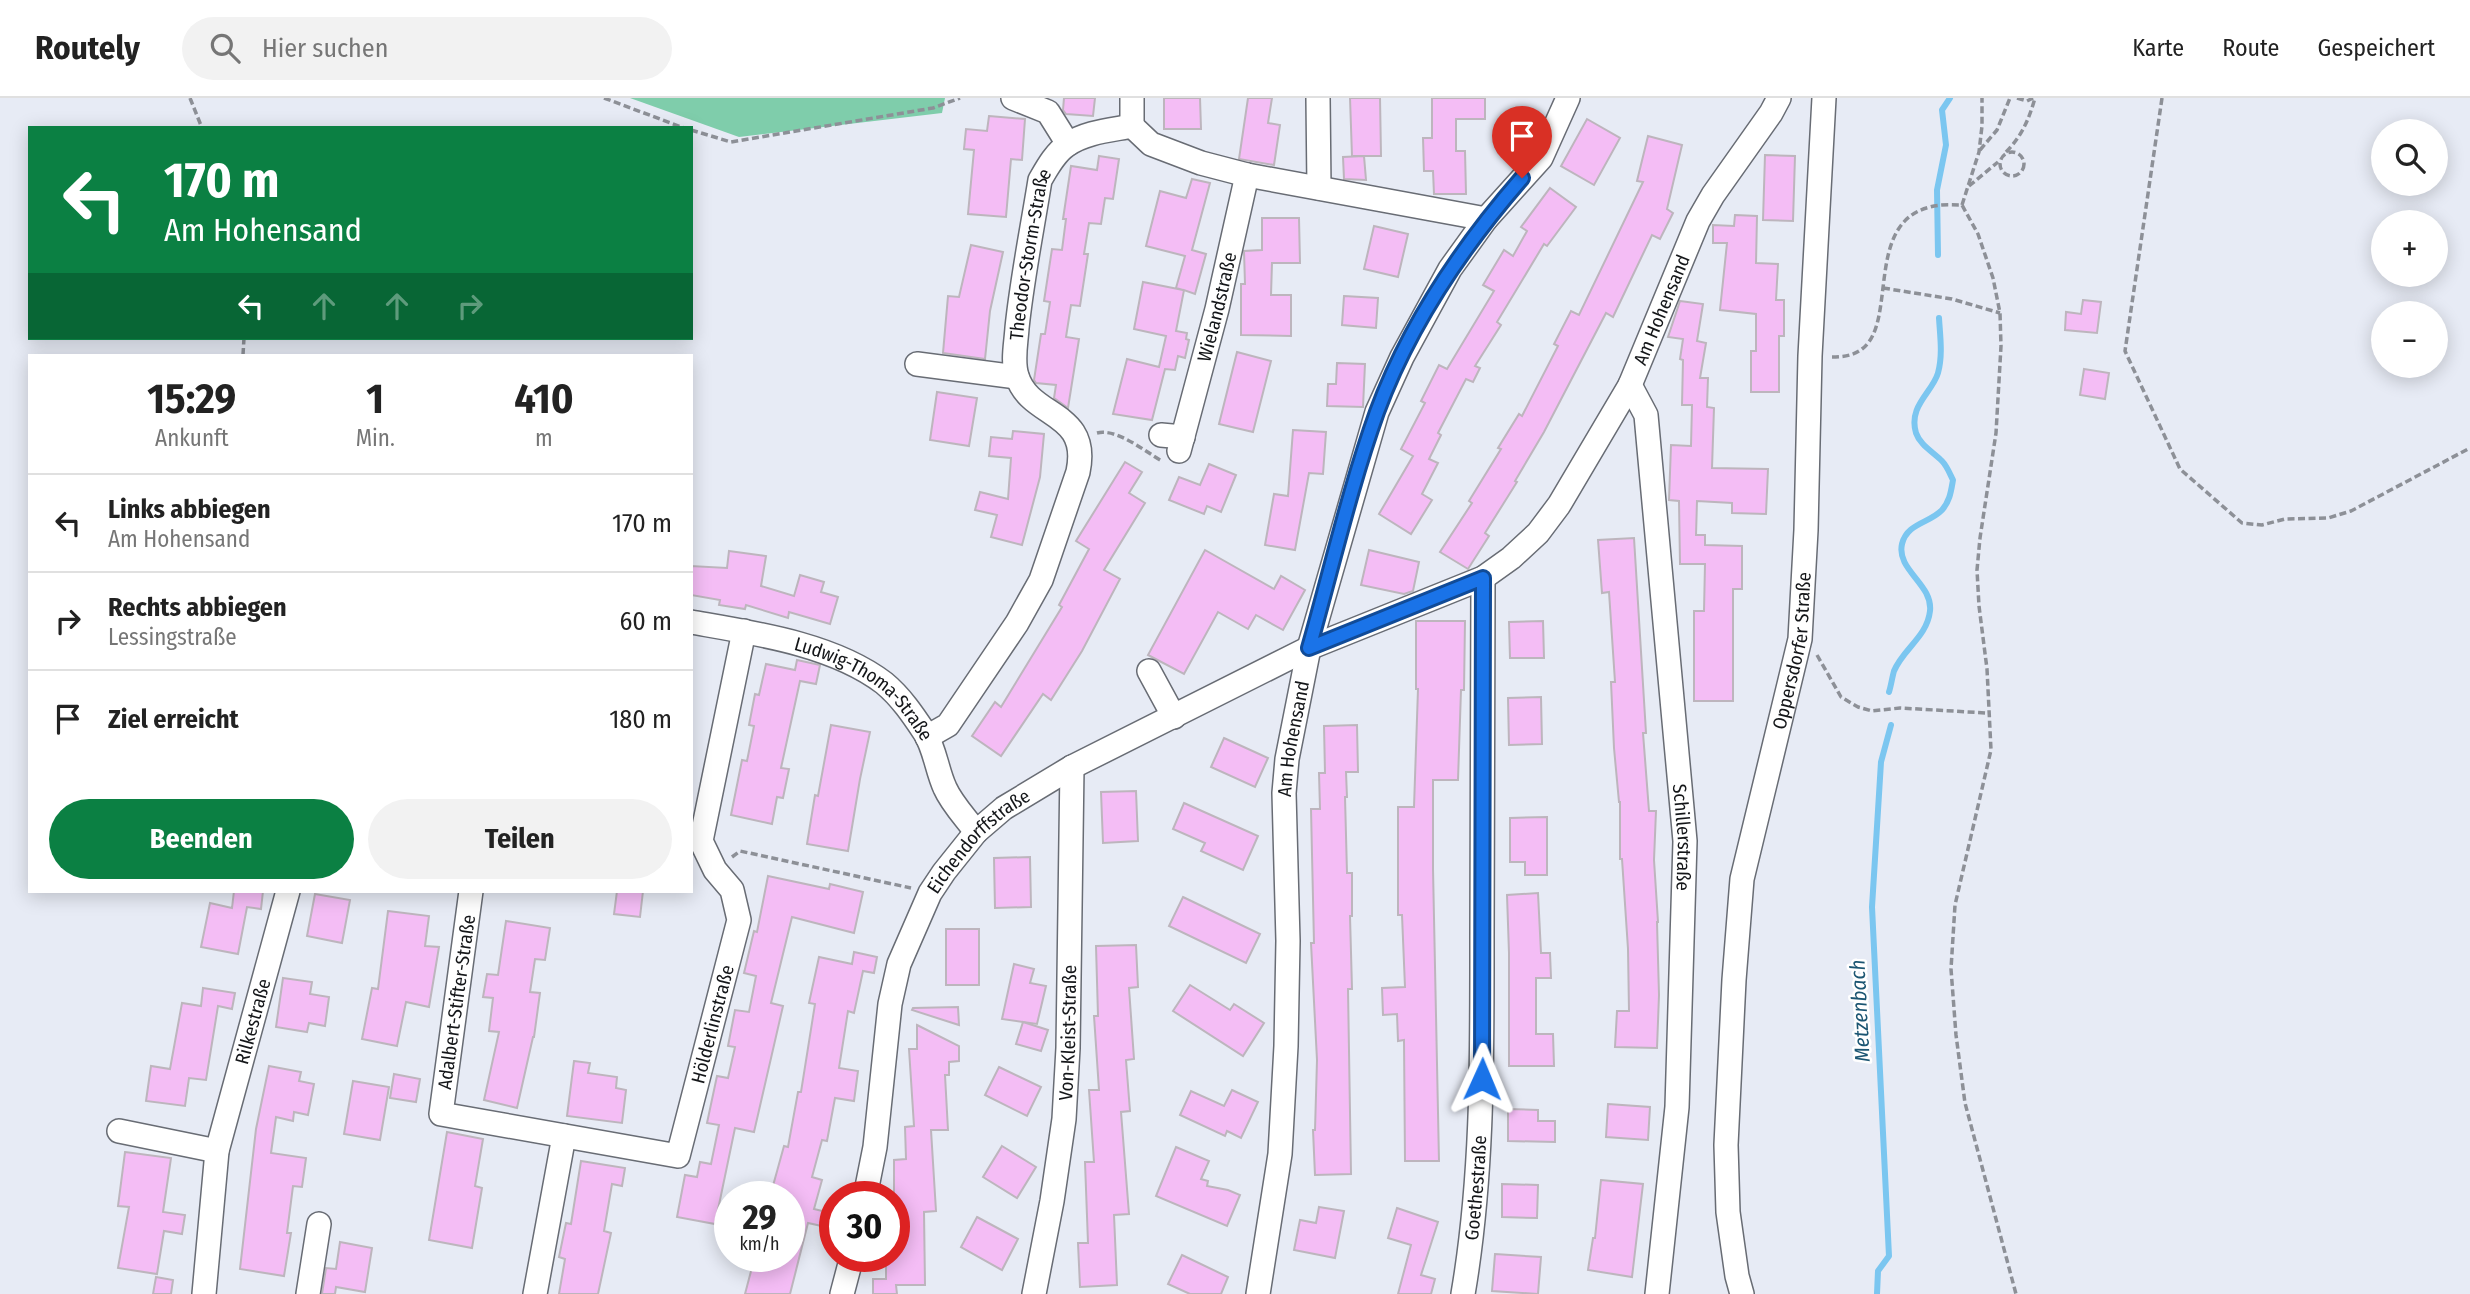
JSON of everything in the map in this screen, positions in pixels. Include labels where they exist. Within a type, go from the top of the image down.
[{"type":"street","points":[[1013,98],[1048,112],[1068,144]]},
{"type":"street","points":[[1132,98],[1132,126],[1152,144],[1201,163],[1247,175],[1486,219]]},
{"type":"street","points":[[1318,98],[1319,188]]},
{"type":"street","points":[[1309,648],[1377,412],[1402,356],[1450,269],[1486,219],[1541,158],[1568,98]]},
{"type":"street","name":"Am Hohensand","points":[[1258,1294],[1280,1154],[1286,1046],[1288,941],[1284,793],[1287,759],[1309,648],[1483,578],[1511,558],[1538,533],[1559,505],[1630,384],[1698,221],[1779,98]]},
{"type":"street","name":"Oppersdorfer Straße","points":[[1742,1294],[1737,1276],[1728,1198],[1727,1131],[1734,980],[1742,879],[1800,639],[1806,530],[1810,356],[1824,98]]},
{"type":"street","name":"Theodor-Storm-Straße","points":[[1017,377],[1014,356],[1019,311],[1040,180],[1051,162],[1068,144],[1098,133],[1132,126]]},
{"type":"street","name":"Wielandstraße","points":[[1174,441],[1217,309],[1247,175]]},
{"type":"street","points":[[917,364],[1017,377],[1027,393],[1067,425],[1078,439],[1082,456],[1041,580],[1017,623],[948,725],[927,737]]},
{"type":"street","name":"Schillerstraße","points":[[1630,384],[1646,415],[1685,842],[1677,1107],[1657,1294]]},
{"type":"street","name":"Goethestraße","points":[[1463,1294],[1475,1194],[1482,1058],[1483,578]]},
{"type":"street","name":"Ludwig-Thoma-Straße","points":[[693,622],[744,631],[826,652],[860,667],[886,684],[907,706],[927,737],[946,791],[976,832]]},
{"type":"street","name":"Hölderlinstraße","points":[[564,1136],[678,1156],[739,920],[732,890],[715,870],[696,840],[744,631]]},
{"type":"street","name":"Eichendorffstraße","points":[[868,1181],[875,1147],[890,1004],[899,964],[930,893],[976,832],[1004,807],[1072,767],[1309,648]]},
{"type":"street","points":[[1149,671],[1174,717]]},
{"type":"street","name":"Von-Kleist-Straße","points":[[1034,1294],[1052,1201],[1064,1107],[1068,1048],[1072,767]]},
{"type":"street","name":"Rilkestraße","points":[[204,1294],[217,1151],[287,893]]},
{"type":"street","name":"Adalbert-Stifter-Straße","points":[[471,893],[441,1114],[564,1136]]},
{"type":"street","points":[[119,1131],[217,1151]]},
{"type":"street","points":[[535,1294],[564,1136]]},
{"type":"street","points":[[307,1294],[319,1224]]},
{"type":"street","points":[[842,1294],[848,1272]]},
{"type":"path","points":[[190,98],[201,126]]},
{"type":"path","points":[[604,98],[679,126]]},
{"type":"path","points":[[693,131],[731,142],[933,108],[960,98]]},
{"type":"path","points":[[1982,98],[1979,152],[1962,205],[1978,234],[1993,278],[2000,313],[2000,373],[1993,466],[1977,570],[1987,669],[1991,750],[1955,905],[1951,968],[1965,1103],[2016,1294]]},
{"type":"path","points":[[1979,152],[1997,130],[2010,98]]},
{"type":"path","points":[[2017,98],[2027,101],[2034,98]]},
{"type":"path","points":[[1967,187],[2000,160],[2018,140],[2029,121],[2034,98]]},
{"type":"path","points":[[2162,98],[2125,351],[2180,469],[2242,523],[2262,525],[2285,519],[2328,518],[2351,510],[2470,448]]},
{"type":"path","points":[[2000,160],[2000,168],[2006,174],[2014,176],[2021,173],[2024,165],[2020,154],[2012,151],[2004,153]]},
{"type":"path","points":[[1810,356],[1846,357],[1864,349],[1875,329],[1894,235],[1913,214],[1930,206],[1962,205]]},
{"type":"path","points":[[1882,288],[1952,299],[2000,313]]},
{"type":"path","points":[[1800,639],[1818,656],[1841,697],[1858,707],[1872,711],[1900,708],[1988,713]]},
{"type":"path","points":[[715,870],[740,851],[930,893]]},
{"type":"green space","points":[[630,98],[945,98],[942,113],[739,137]]},
{"type":"building","points":[[1064,98],[1095,98],[1093,116],[1066,114],[1063,110]]},
{"type":"building","points":[[1164,98],[1200,98],[1201,129],[1164,129]]},
{"type":"building","points":[[1248,98],[1272,98],[1268,123],[1280,125],[1274,165],[1239,159]]},
{"type":"building","points":[[1350,98],[1380,98],[1381,156],[1352,156]]},
{"type":"building","points":[[1432,98],[1485,98],[1485,119],[1456,119],[1456,151],[1465,151],[1466,194],[1434,194],[1433,171],[1424,171],[1423,138],[1432,138]]},
{"type":"building","points":[[989,116],[1025,119],[1022,160],[1011,159],[1006,217],[968,214],[974,150],[964,149],[966,129],[987,131]]},
{"type":"building","points":[[1587,119],[1620,138],[1594,185],[1561,166]]},
{"type":"building","points":[[1648,136],[1682,145],[1667,209],[1673,213],[1660,239],[1652,235],[1613,317],[1606,313],[1544,432],[1515,481],[1517,482],[1485,533],[1489,536],[1468,569],[1440,552],[1472,503],[1469,501],[1501,449],[1498,448],[1519,414],[1522,416],[1558,346],[1554,344],[1571,311],[1579,315],[1643,182],[1637,181]]},
{"type":"building","points":[[1765,155],[1795,156],[1793,221],[1763,220]]},
{"type":"building","points":[[1099,156],[1119,159],[1113,199],[1105,198],[1101,224],[1089,223],[1084,254],[1088,254],[1080,306],[1071,305],[1066,337],[1079,339],[1068,408],[1054,398],[1056,385],[1036,383],[1034,380],[1041,334],[1045,334],[1050,302],[1044,301],[1052,249],[1062,250],[1066,219],[1063,219],[1071,166],[1097,170]]},
{"type":"building","points":[[1364,156],[1366,180],[1344,179],[1343,157]]},
{"type":"building","points":[[1192,179],[1210,183],[1192,250],[1206,254],[1195,294],[1184,290],[1176,331],[1187,333],[1186,339],[1189,340],[1185,358],[1178,356],[1175,370],[1165,369],[1152,420],[1113,414],[1127,359],[1159,367],[1166,336],[1134,329],[1143,282],[1183,290],[1176,288],[1185,256],[1146,246],[1160,191],[1186,198]]},
{"type":"building","points":[[1550,188],[1576,207],[1547,246],[1544,244],[1497,322],[1501,325],[1475,366],[1480,368],[1473,382],[1466,379],[1438,433],[1441,435],[1429,459],[1438,463],[1422,494],[1432,500],[1411,534],[1379,514],[1413,456],[1401,449],[1425,403],[1421,401],[1439,365],[1447,369],[1494,291],[1483,285],[1504,250],[1513,256],[1527,231],[1521,227]]},
{"type":"building","points":[[1735,215],[1757,216],[1756,263],[1778,264],[1776,300],[1784,300],[1784,336],[1779,336],[1779,392],[1751,392],[1751,351],[1756,351],[1756,314],[1720,310],[1727,243],[1713,243],[1713,225],[1734,226]]},
{"type":"building","points":[[1262,218],[1299,218],[1300,263],[1272,263],[1271,295],[1291,295],[1291,336],[1241,335],[1241,284],[1245,284],[1244,251],[1262,250]]},
{"type":"building","points":[[1374,226],[1408,234],[1398,277],[1364,269]]},
{"type":"building","points":[[971,245],[1003,252],[990,311],[985,359],[943,353],[948,296],[959,297]]},
{"type":"building","points":[[1344,296],[1378,298],[1376,328],[1342,325]]},
{"type":"building","points":[[2083,300],[2101,302],[2097,333],[2065,330],[2066,312],[2081,314]]},
{"type":"building","points":[[1680,301],[1703,304],[1697,341],[1706,343],[1700,378],[1708,378],[1707,407],[1714,408],[1712,468],[1768,469],[1766,514],[1732,513],[1732,503],[1697,501],[1696,535],[1705,535],[1705,545],[1742,546],[1742,589],[1733,589],[1733,701],[1694,701],[1694,611],[1704,611],[1705,564],[1680,564],[1679,501],[1669,500],[1671,445],[1691,446],[1692,405],[1682,405],[1683,360],[1680,359],[1683,339],[1668,337]]},
{"type":"building","points":[[1237,352],[1271,361],[1253,432],[1219,424]]},
{"type":"building","points":[[1337,363],[1365,364],[1363,407],[1327,406],[1328,384],[1336,384]]},
{"type":"building","points":[[2084,369],[2109,373],[2105,399],[2080,395]]},
{"type":"building","points":[[937,392],[977,398],[969,446],[930,440]]},
{"type":"building","points":[[1293,430],[1326,432],[1323,474],[1309,473],[1295,550],[1265,545],[1274,494],[1288,496]]},
{"type":"building","points":[[1013,431],[1044,434],[1040,477],[1022,545],[991,537],[997,515],[975,510],[980,492],[1008,499],[1011,458],[989,456],[991,437],[1012,439]]},
{"type":"building","points":[[1125,462],[1142,472],[1129,493],[1145,503],[1104,570],[1120,579],[1082,651],[1051,700],[1043,694],[1001,756],[972,736],[995,702],[1001,707],[1062,607],[1059,605],[1089,549],[1076,541]]},
{"type":"building","points":[[1209,464],[1236,475],[1221,512],[1207,506],[1204,514],[1169,500],[1179,477],[1200,485]]},
{"type":"building","points":[[1634,538],[1649,811],[1656,811],[1654,860],[1659,995],[1657,1048],[1615,1047],[1617,1011],[1629,1011],[1628,949],[1620,859],[1620,802],[1614,748],[1611,682],[1615,682],[1609,592],[1602,593],[1598,540]]},
{"type":"building","points":[[1205,550],[1274,589],[1281,576],[1305,590],[1283,630],[1256,615],[1248,629],[1218,612],[1184,674],[1148,655]]},
{"type":"building","points":[[1369,550],[1419,562],[1413,591],[1404,594],[1361,585]]},
{"type":"building","points":[[729,551],[766,556],[761,586],[794,596],[800,575],[824,582],[821,592],[838,597],[830,624],[789,612],[788,618],[746,605],[745,609],[719,605],[720,600],[693,595],[693,566],[727,568]]},
{"type":"building","points":[[1416,621],[1465,621],[1458,780],[1433,780],[1439,1161],[1405,1161],[1404,1040],[1398,1041],[1397,1014],[1383,1015],[1382,988],[1405,987],[1402,915],[1398,915],[1398,807],[1414,807],[1418,689]]},
{"type":"building","points":[[1543,621],[1544,658],[1510,658],[1509,622]]},
{"type":"building","points":[[797,660],[820,665],[816,684],[800,681],[781,768],[789,769],[783,798],[777,797],[772,824],[731,815],[742,760],[747,761],[754,726],[749,725],[755,694],[759,695],[766,664],[795,670]]},
{"type":"building","points":[[1541,697],[1542,744],[1509,745],[1508,698]]},
{"type":"building","points":[[831,725],[870,732],[848,851],[807,844]]},
{"type":"building","points":[[1357,725],[1358,772],[1346,772],[1345,797],[1347,873],[1352,873],[1352,989],[1348,989],[1351,1174],[1315,1175],[1313,1130],[1317,1060],[1311,943],[1314,943],[1311,809],[1320,809],[1319,773],[1325,773],[1324,726]]},
{"type":"building","points":[[1224,738],[1268,758],[1255,787],[1211,767]]},
{"type":"building","points":[[1136,791],[1138,841],[1103,843],[1101,792]]},
{"type":"building","points":[[1184,803],[1258,836],[1243,870],[1201,851],[1205,843],[1173,829]]},
{"type":"building","points":[[1547,817],[1547,875],[1525,875],[1525,862],[1510,862],[1510,818]]},
{"type":"building","points":[[1030,857],[1031,907],[995,908],[994,858]]},
{"type":"building","points":[[768,876],[829,889],[830,884],[863,892],[854,933],[792,917],[771,1003],[783,1006],[754,1132],[735,1128],[724,1181],[714,1181],[714,1224],[677,1217],[685,1175],[697,1177],[700,1162],[711,1164],[719,1125],[707,1123],[717,1076],[728,1078],[735,1047],[728,1046],[735,1010],[749,1012],[756,976],[744,973],[754,931],[757,932]]},
{"type":"building","points":[[234,893],[263,893],[261,909],[247,907],[238,954],[201,947],[210,903],[232,908]]},
{"type":"building","points":[[617,893],[643,893],[640,917],[614,914]]},
{"type":"building","points":[[1538,893],[1541,953],[1550,953],[1551,978],[1536,978],[1536,1034],[1553,1034],[1554,1066],[1509,1066],[1507,895]]},
{"type":"building","points":[[315,894],[350,900],[342,943],[307,936]]},
{"type":"building","points":[[1183,897],[1260,934],[1246,963],[1169,926]]},
{"type":"building","points":[[388,911],[429,916],[425,946],[439,947],[429,1007],[406,1002],[397,1046],[362,1039],[372,988],[378,989]]},
{"type":"building","points":[[506,921],[550,928],[545,960],[535,959],[530,992],[540,993],[534,1037],[517,1108],[484,1100],[499,1032],[489,1031],[493,998],[483,997],[487,974],[498,975]]},
{"type":"building","points":[[946,929],[979,929],[979,985],[946,985]]},
{"type":"building","points":[[1136,945],[1138,987],[1129,988],[1134,1059],[1126,1060],[1130,1111],[1121,1112],[1129,1214],[1114,1215],[1117,1285],[1080,1287],[1078,1243],[1088,1243],[1085,1162],[1094,1162],[1089,1090],[1099,1090],[1094,1016],[1098,1016],[1096,946]]},
{"type":"building","points":[[854,952],[877,957],[874,973],[863,971],[854,1013],[848,1011],[839,1068],[858,1071],[854,1101],[835,1098],[827,1141],[822,1140],[812,1177],[822,1180],[819,1181],[814,1209],[819,1210],[819,1225],[808,1223],[805,1235],[805,1181],[774,1181],[784,1146],[788,1147],[798,1092],[801,1092],[815,1004],[809,1003],[819,957],[852,964]]},
{"type":"building","points":[[1014,964],[1034,969],[1030,983],[1046,986],[1037,1024],[1002,1019]]},
{"type":"building","points":[[283,978],[312,982],[310,994],[329,997],[325,1026],[309,1023],[307,1032],[276,1027]]},
{"type":"building","points":[[1190,985],[1230,1010],[1234,1004],[1264,1023],[1243,1056],[1173,1011]]},
{"type":"building","points":[[203,988],[235,993],[232,1009],[218,1006],[206,1080],[189,1078],[185,1106],[146,1101],[151,1066],[170,1069],[182,1003],[201,1006]]},
{"type":"building","points":[[958,1007],[959,1025],[912,1010],[913,1008]]},
{"type":"building","points":[[1023,1022],[1048,1030],[1041,1051],[1016,1044]]},
{"type":"building","points":[[917,1025],[959,1046],[959,1061],[949,1062],[949,1075],[945,1075],[948,1130],[931,1130],[936,1211],[924,1212],[925,1285],[896,1285],[897,1294],[873,1294],[873,1279],[886,1279],[886,1272],[910,1272],[910,1181],[894,1181],[894,1160],[906,1159],[905,1127],[914,1126],[909,1049],[917,1049]]},
{"type":"building","points":[[574,1061],[590,1063],[588,1073],[617,1077],[616,1088],[626,1090],[622,1123],[567,1116]]},
{"type":"building","points":[[269,1066],[301,1072],[299,1081],[314,1084],[308,1115],[294,1112],[293,1121],[276,1117],[271,1153],[306,1158],[302,1187],[293,1186],[287,1233],[291,1233],[284,1276],[240,1269],[256,1129]]},
{"type":"building","points":[[999,1067],[1041,1087],[1027,1116],[985,1095]]},
{"type":"building","points":[[394,1074],[420,1079],[416,1102],[390,1098]]},
{"type":"building","points":[[353,1081],[389,1087],[380,1140],[344,1134]]},
{"type":"building","points":[[1232,1090],[1258,1102],[1241,1138],[1227,1131],[1225,1136],[1180,1115],[1191,1091],[1224,1106]]},
{"type":"building","points":[[1608,1104],[1650,1107],[1648,1140],[1606,1137]]},
{"type":"building","points":[[1508,1109],[1538,1110],[1538,1121],[1555,1121],[1555,1142],[1508,1141]]},
{"type":"building","points":[[447,1132],[483,1139],[475,1186],[482,1188],[472,1248],[429,1240]]},
{"type":"building","points":[[1002,1146],[1036,1167],[1017,1198],[983,1177]]},
{"type":"building","points":[[1176,1147],[1209,1161],[1201,1179],[1208,1181],[1207,1186],[1240,1195],[1227,1226],[1156,1196]]},
{"type":"building","points":[[125,1152],[171,1158],[163,1212],[185,1215],[182,1234],[164,1231],[157,1274],[118,1268],[129,1207],[118,1206]]},
{"type":"building","points":[[581,1161],[625,1168],[622,1186],[612,1184],[604,1231],[611,1233],[598,1294],[559,1294],[565,1259],[559,1257],[566,1223],[571,1224]]},
{"type":"building","points":[[1601,1180],[1643,1184],[1632,1277],[1588,1270],[1595,1238]]},
{"type":"building","points":[[1502,1184],[1538,1185],[1537,1218],[1502,1217]]},
{"type":"building","points":[[1319,1207],[1344,1211],[1335,1258],[1294,1250],[1300,1220],[1316,1223]]},
{"type":"building","points":[[1397,1208],[1438,1222],[1421,1275],[1435,1279],[1431,1294],[1398,1294],[1411,1245],[1388,1238]]},
{"type":"building","points":[[977,1217],[1018,1239],[1002,1270],[961,1247]]},
{"type":"building","points":[[340,1242],[372,1248],[365,1292],[336,1287],[335,1294],[322,1294],[326,1268],[336,1269]]},
{"type":"building","points":[[1495,1254],[1541,1257],[1538,1294],[1492,1291]]},
{"type":"building","points":[[1182,1255],[1228,1277],[1221,1294],[1190,1294],[1168,1284]]},
{"type":"building","points":[[751,1272],[796,1272],[790,1294],[745,1294]]},
{"type":"building","points":[[156,1277],[173,1280],[171,1294],[153,1294]]},
{"type":"waterway","name":"Metzenbach","points":[[1938,255],[1937,190],[1946,145],[1942,110],[1950,98]]},
{"type":"waterway","name":"Metzenbach","points":[[1889,692],[1898,663],[1920,636],[1930,611],[1926,593],[1904,562],[1902,544],[1914,527],[1942,510],[1953,480],[1944,463],[1920,441],[1914,423],[1918,407],[1935,380],[1940,366],[1939,318]]},
{"type":"waterway","name":"Metzenbach","points":[[1877,1294],[1878,1271],[1889,1256],[1872,907],[1881,762],[1891,725]]},
{"type":"route","points":[[1482,1079],[1483,578],[1309,648],[1377,412],[1402,356],[1450,269],[1486,219],[1522,178]]}]
